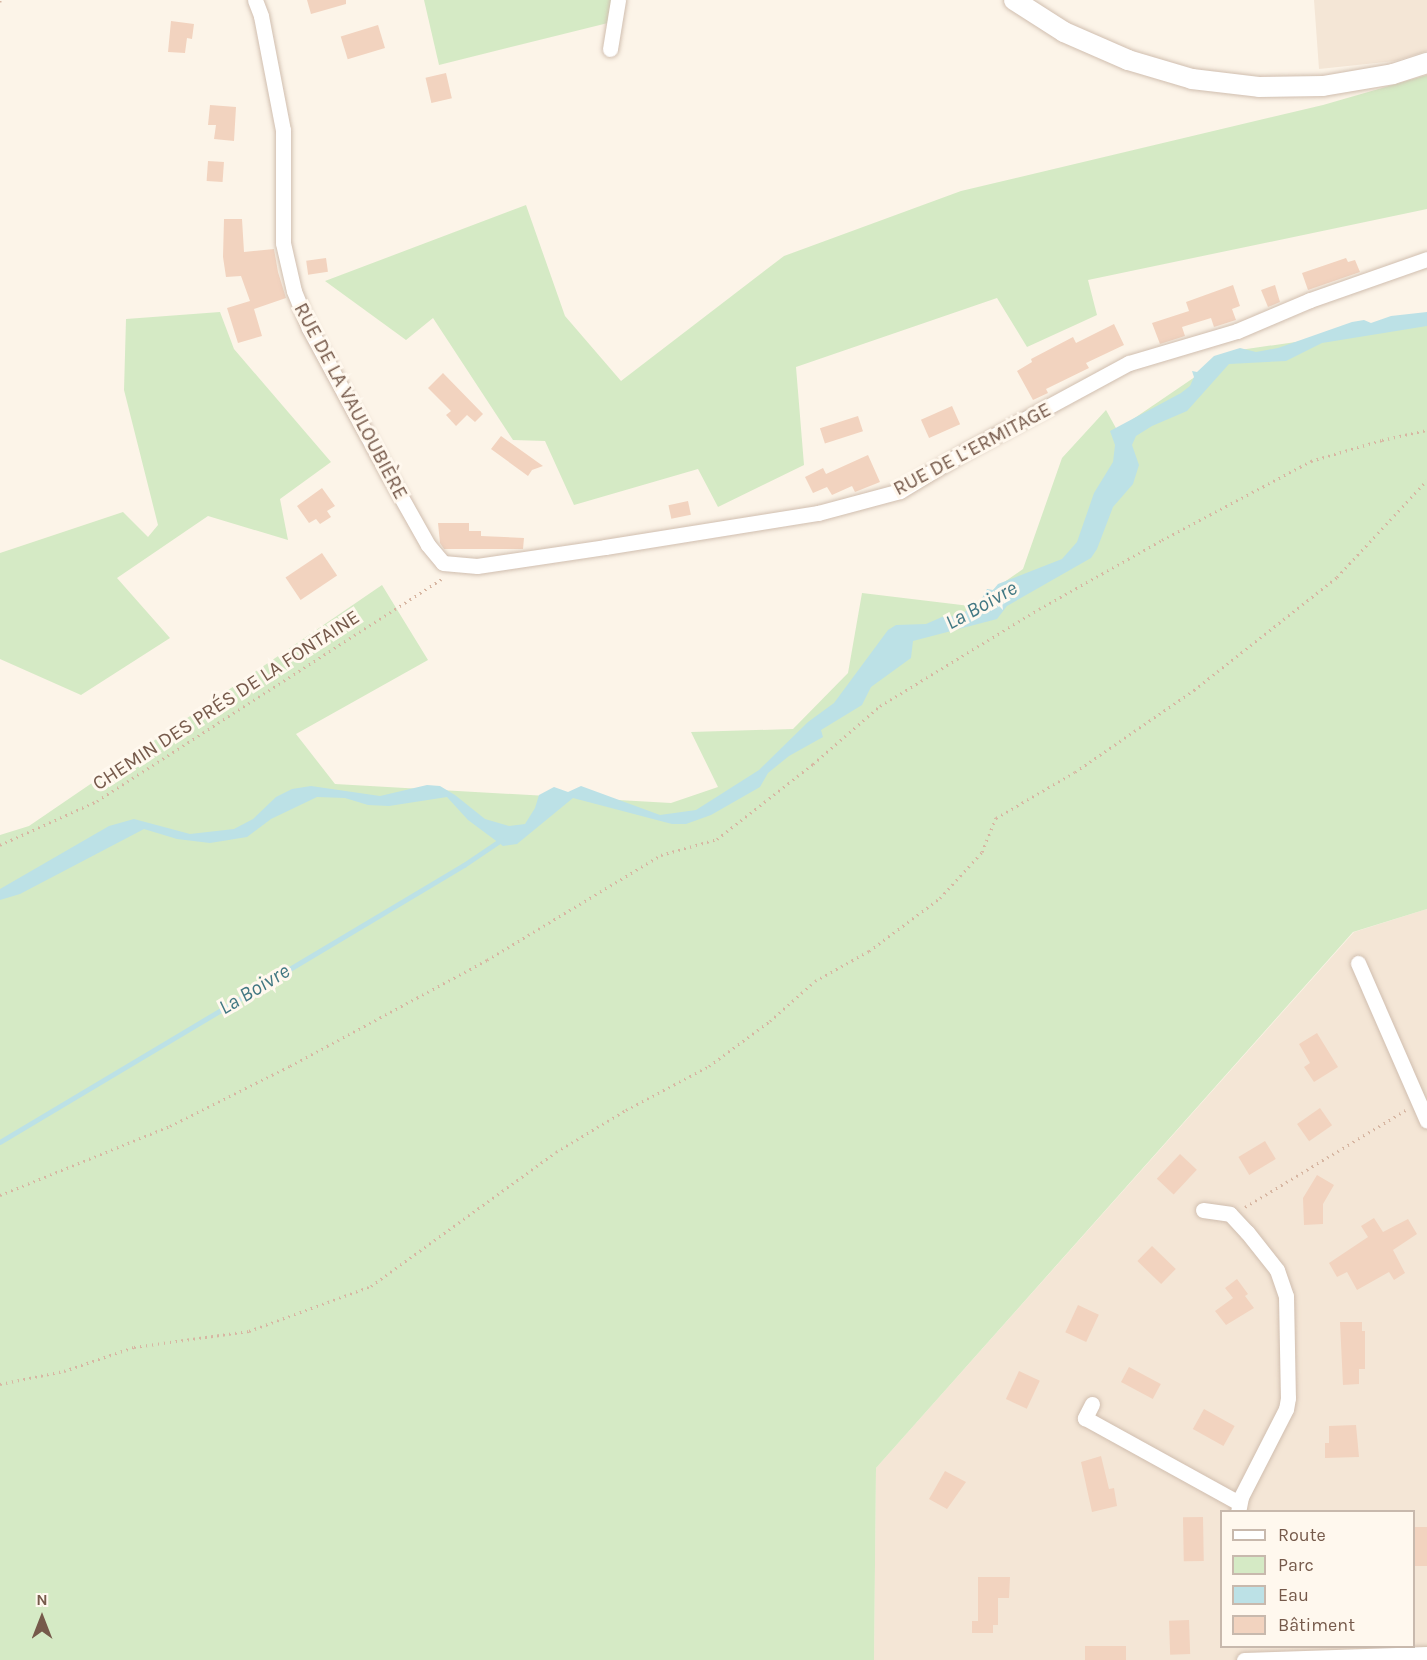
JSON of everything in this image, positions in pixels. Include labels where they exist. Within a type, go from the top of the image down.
[{"type":"street","name":"RUE DE LA VAULOUBIÈRE","points":[[255,0],[261,16],[283,129],[284,243],[294,291],[309,328],[428,546],[443,562],[460,566]]},
{"type":"street","points":[[610,49],[618,0]]},
{"type":"street","points":[[1014,0],[1064,32],[1128,60],[1192,79],[1259,87],[1323,86],[1393,74],[1427,63]]},
{"type":"street","name":"RUE DE L’ERMITAGE","points":[[460,566],[550,555],[818,513],[900,491],[966,451],[1129,363],[1237,331],[1310,300],[1427,259]]},
{"type":"street","points":[[1358,963],[1427,1121]]},
{"type":"street","points":[[1092,1404],[1085,1418],[1239,1507],[1286,1409],[1290,1384],[1286,1296],[1277,1270],[1230,1214],[1203,1210]]},
{"type":"street","points":[[1244,1660],[1427,1654]]},
{"type":"path","points":[[0,1195],[180,1121],[487,960],[661,855],[717,839],[813,764],[880,706],[1039,609],[1162,540],[1311,461],[1382,440],[1427,430]]},
{"type":"path","points":[[0,1384],[63,1371],[135,1347],[249,1331],[371,1286],[556,1152],[626,1110],[709,1066],[770,1021],[815,981],[868,951],[940,898],[982,852],[996,818],[1075,772],[1203,683],[1337,577],[1427,480]]},
{"type":"path","name":"CHEMIN DES PRÉS DE LA FONTAINE","points":[[0,845],[98,801],[460,566]]},
{"type":"path","points":[[1230,1214],[1419,1102]]},
{"type":"shaded area","points":[[1314,0],[1427,0],[1427,51],[1395,61],[1319,69]]},
{"type":"shaded area","points":[[1427,909],[1427,1660],[874,1660],[876,1468],[1354,932]]},
{"type":"green space","points":[[424,0],[624,0],[620,20],[439,65]]},
{"type":"green space","points":[[1427,75],[1427,209],[1088,280],[1097,315],[1027,347],[997,298],[796,367],[804,465],[718,507],[698,469],[574,505],[545,441],[513,440],[433,318],[406,340],[325,281],[526,205],[565,316],[621,381],[784,256],[961,191],[1323,105]]},
{"type":"green space","points":[[220,312],[234,349],[331,462],[280,499],[288,540],[208,516],[117,578],[170,638],[81,695],[0,659],[0,553],[123,512],[148,537],[158,525],[124,390],[126,319]]},
{"type":"green space","points":[[1427,323],[1427,909],[1353,932],[876,1468],[874,1660],[0,1660],[0,835],[29,826],[382,585],[428,660],[296,734],[335,784],[671,803],[718,787],[691,732],[793,729],[848,673],[862,593],[970,606],[1023,569],[1062,458],[1106,410],[1117,430],[1233,351]]},
{"type":"water","points":[[1427,312],[1427,326],[1322,343],[1286,361],[1229,364],[1187,411],[1152,426],[1136,436],[1132,445],[1139,465],[1133,484],[1113,507],[1097,549],[1091,558],[1007,606],[997,619],[913,641],[911,658],[871,687],[862,705],[821,730],[823,737],[789,756],[768,773],[760,787],[711,815],[686,824],[672,824],[573,798],[517,844],[503,846],[468,820],[447,797],[389,806],[368,805],[345,798],[317,797],[271,819],[247,837],[210,843],[177,839],[144,829],[20,894],[0,900],[0,889],[109,826],[134,819],[190,834],[234,829],[253,819],[276,797],[292,789],[311,786],[380,796],[427,785],[440,786],[485,819],[509,826],[525,824],[535,808],[539,795],[554,787],[568,792],[581,786],[660,815],[696,810],[759,770],[808,722],[834,703],[888,630],[896,625],[926,624],[942,617],[958,616],[980,602],[987,589],[993,590],[998,584],[1062,559],[1077,542],[1094,493],[1113,462],[1115,445],[1110,431],[1181,393],[1190,386],[1194,377],[1192,371],[1197,372],[1214,356],[1240,348],[1256,352],[1278,348],[1352,322],[1364,320],[1371,323],[1391,316]]},
{"type":"building","points":[[307,0],[346,0],[346,4],[311,14]]},
{"type":"building","points":[[171,21],[194,24],[192,39],[187,38],[185,53],[168,52]]},
{"type":"building","points":[[378,25],[385,48],[348,59],[341,36]]},
{"type":"building","points":[[446,73],[452,98],[431,103],[426,78]]},
{"type":"building","points":[[210,105],[236,107],[234,141],[214,139],[216,125],[208,125]]},
{"type":"building","points":[[208,161],[224,162],[223,182],[207,181]]},
{"type":"building","points":[[224,219],[242,219],[244,252],[274,249],[286,298],[254,309],[262,336],[238,343],[227,308],[250,301],[241,276],[226,277],[223,257]]},
{"type":"building","points":[[326,258],[328,272],[308,275],[306,261]]},
{"type":"building","points":[[1346,258],[1348,262],[1355,260],[1360,272],[1308,290],[1302,273]]},
{"type":"building","points":[[1233,285],[1240,306],[1232,309],[1236,320],[1214,327],[1211,318],[1182,327],[1185,336],[1160,344],[1152,323],[1189,311],[1186,302]]},
{"type":"building","points":[[1275,285],[1280,302],[1268,307],[1261,290]]},
{"type":"building","points":[[1114,324],[1124,345],[1086,363],[1089,368],[1046,389],[1048,393],[1033,400],[1017,371],[1032,362],[1031,359],[1073,337],[1076,343]]},
{"type":"building","points":[[443,373],[483,414],[475,422],[467,415],[456,426],[446,415],[451,411],[428,388]]},
{"type":"building","points":[[952,406],[960,424],[929,438],[921,420]]},
{"type":"building","points":[[858,416],[863,431],[825,444],[820,428]]},
{"type":"building","points":[[501,436],[543,466],[532,470],[528,476],[491,449]]},
{"type":"building","points":[[868,455],[880,482],[855,492],[852,486],[832,495],[827,487],[813,493],[805,477],[823,468],[826,474]]},
{"type":"building","points":[[322,488],[335,506],[327,511],[331,517],[320,524],[316,519],[309,523],[297,506]]},
{"type":"building","points":[[688,501],[691,515],[671,519],[668,505]]},
{"type":"building","points":[[438,523],[469,523],[469,531],[481,531],[481,536],[524,538],[523,549],[444,549],[440,543]]},
{"type":"building","points":[[322,553],[337,575],[301,600],[286,578]]},
{"type":"building","points":[[1317,1033],[1338,1067],[1314,1082],[1304,1067],[1310,1063],[1299,1044]]},
{"type":"building","points":[[1320,1108],[1332,1125],[1309,1141],[1297,1124]]},
{"type":"building","points":[[1265,1141],[1276,1159],[1249,1175],[1238,1157]]},
{"type":"building","points":[[1180,1154],[1197,1170],[1174,1195],[1157,1179]]},
{"type":"building","points":[[1317,1175],[1334,1185],[1323,1204],[1323,1224],[1304,1225],[1303,1198]]},
{"type":"building","points":[[1374,1218],[1383,1232],[1408,1219],[1417,1234],[1393,1250],[1405,1273],[1394,1280],[1389,1272],[1357,1290],[1347,1272],[1337,1277],[1329,1263],[1368,1237],[1361,1226]]},
{"type":"building","points":[[1152,1246],[1176,1269],[1161,1284],[1137,1261]]},
{"type":"building","points":[[1237,1279],[1248,1294],[1245,1296],[1254,1308],[1226,1325],[1215,1311],[1233,1298],[1225,1288]]},
{"type":"building","points":[[1078,1305],[1099,1315],[1086,1342],[1065,1332]]},
{"type":"building","points":[[1340,1322],[1362,1322],[1362,1331],[1365,1331],[1365,1369],[1359,1369],[1359,1384],[1343,1385]]},
{"type":"building","points":[[1129,1367],[1161,1384],[1153,1399],[1121,1382]]},
{"type":"building","points":[[1019,1371],[1040,1381],[1027,1409],[1006,1399]]},
{"type":"building","points":[[1204,1409],[1235,1426],[1223,1446],[1193,1429]]},
{"type":"building","points":[[1356,1425],[1359,1457],[1325,1458],[1325,1443],[1329,1443],[1329,1426]]},
{"type":"building","points":[[1101,1456],[1109,1489],[1114,1488],[1117,1506],[1092,1512],[1081,1462]]},
{"type":"building","points":[[945,1471],[966,1482],[947,1509],[929,1499]]},
{"type":"building","points":[[1183,1517],[1203,1517],[1204,1561],[1184,1561]]},
{"type":"building","points":[[1415,1527],[1427,1527],[1427,1566],[1415,1566]]},
{"type":"building","points":[[978,1577],[1010,1577],[1009,1598],[998,1598],[998,1625],[993,1625],[993,1633],[972,1633],[972,1621],[978,1621]]},
{"type":"building","points":[[1189,1620],[1190,1654],[1170,1655],[1169,1621]]},
{"type":"building","points":[[1085,1646],[1126,1646],[1126,1660],[1085,1660]]},
{"type":"waterway","name":"La Boivre","points":[[0,1142],[464,865],[501,840]]}]
